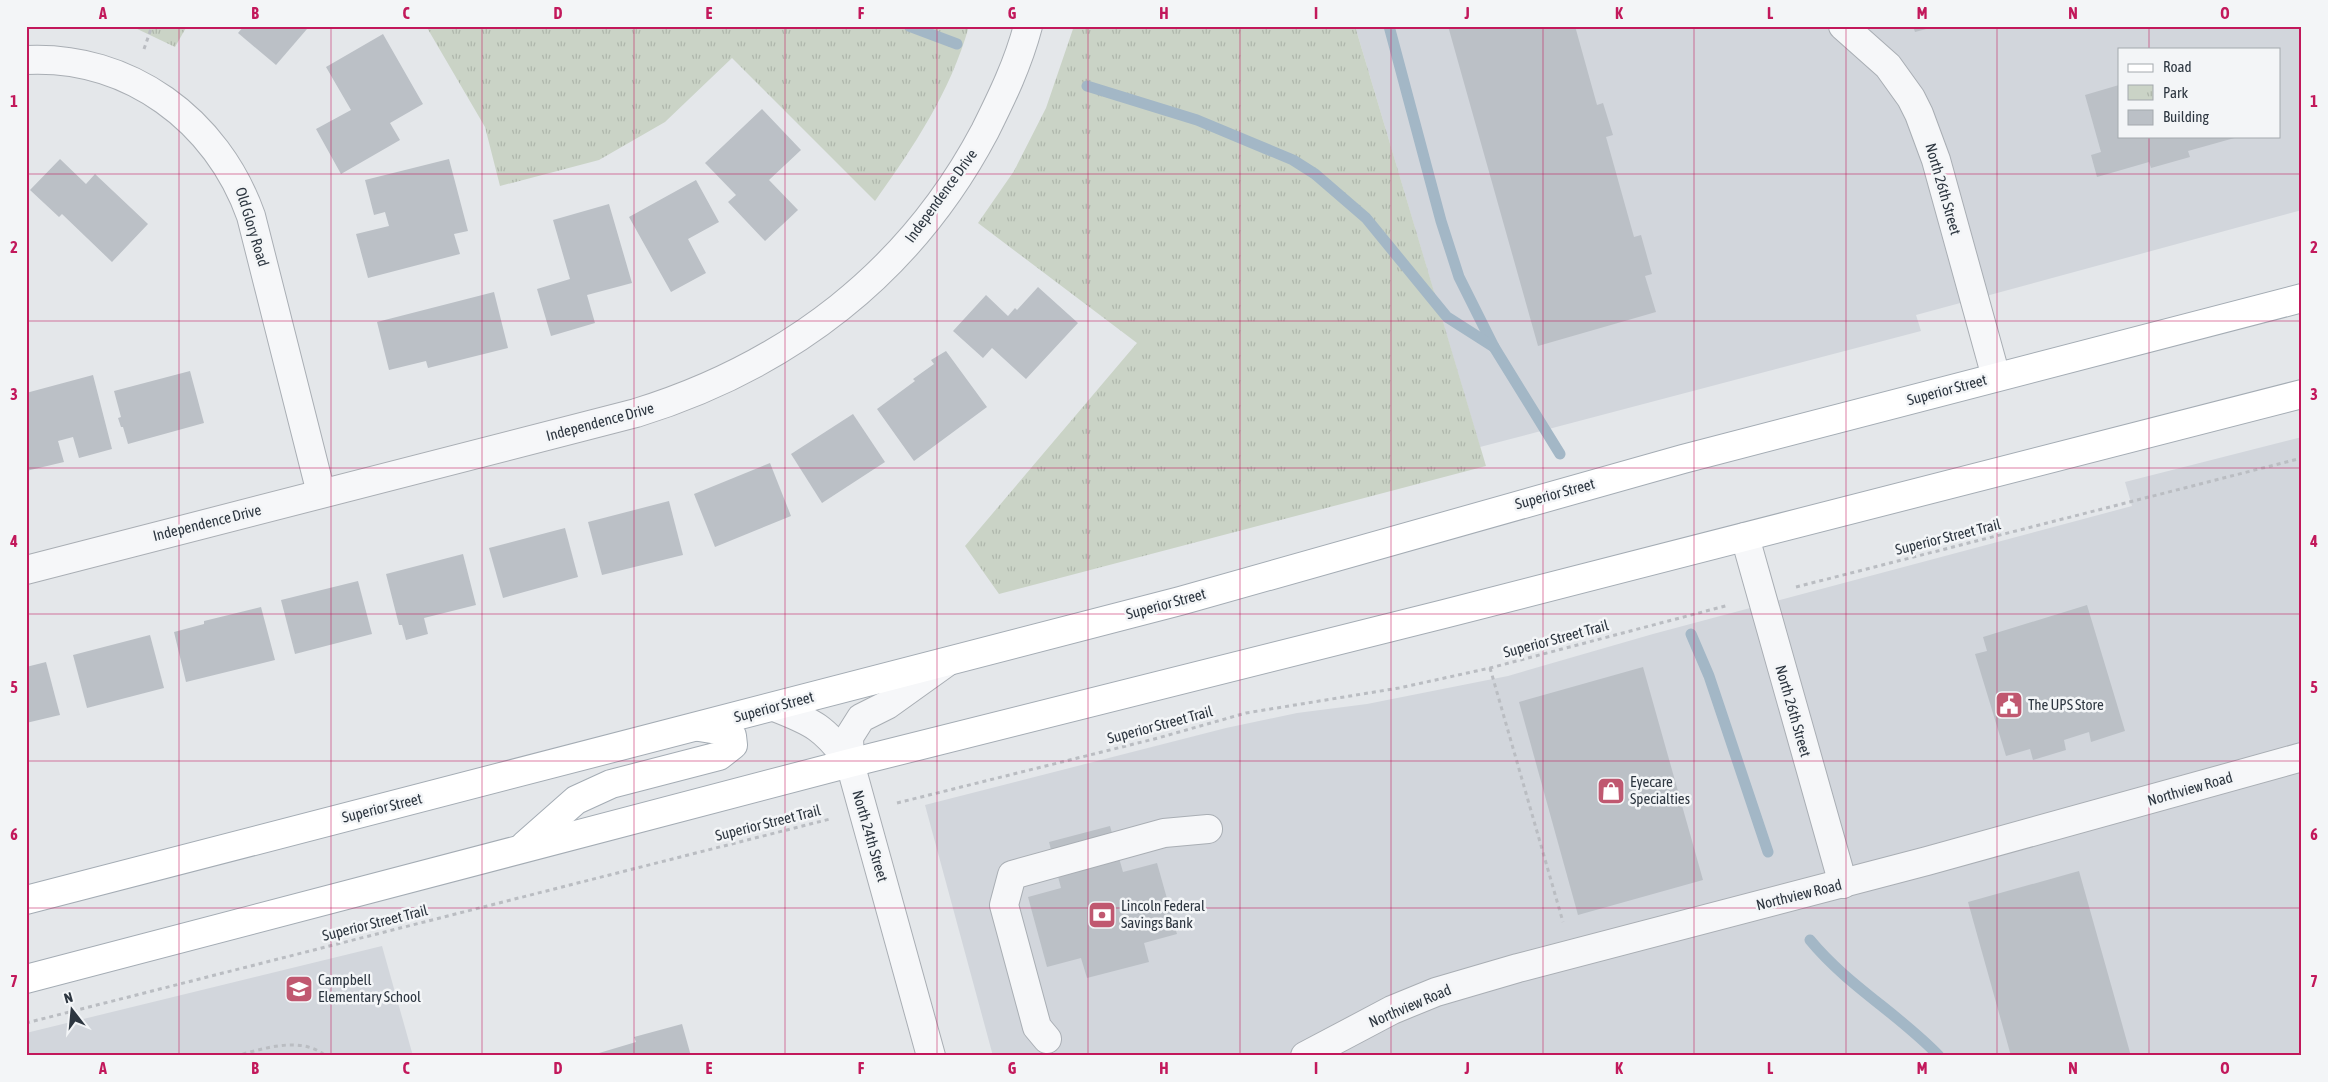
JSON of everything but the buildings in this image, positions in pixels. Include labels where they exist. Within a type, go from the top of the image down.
[{"type":"main road","name":"Superior Street","points":[[26,900],[1180,601],[1674,461],[2302,298]]},
{"type":"main road","points":[[26,979],[850,763],[2302,394]]},
{"type":"main road","points":[[520,849],[576,800],[611,784],[719,756],[733,745],[732,736],[724,731],[698,726]]},
{"type":"street","name":"North 26th Street","points":[[1843,26],[1888,66],[1911,98],[1919,114],[1936,160],[1996,377]]},
{"type":"street","name":"Independence Drive","points":[[26,570],[636,413],[710,387],[775,354],[854,297],[886,267],[926,221],[976,147],[1012,76],[1025,36]]},
{"type":"street","name":"Old Glory Road","points":[[26,60],[50,59],[73,62],[114,72],[167,102],[191,122],[217,150],[237,181],[251,216],[321,493]]},
{"type":"street","name":"North 26th Street","points":[[1745,537],[1843,884]]},
{"type":"street","name":"North 24th Street","points":[[932,1056],[850,763],[849,737],[861,718],[887,705],[948,662]]},
{"type":"street","points":[[774,707],[808,720],[833,739],[850,763]]},
{"type":"street","name":"Northview Road","points":[[1305,1056],[1392,1010],[1436,992],[1518,968],[1843,884],[2302,757]]},
{"type":"street","points":[[1047,1039],[1037,1027],[1004,905],[1012,875],[1164,833],[1208,829]]},
{"type":"path","name":"Superior Street Trail","points":[[26,1023],[814,822],[863,812],[1246,713],[1398,688],[1490,668],[1762,596],[2302,458]]},
{"type":"path","points":[[1490,668],[1564,924]]},
{"type":"path","points":[[235,1056],[278,1045],[300,1045],[321,1051],[326,1056]]},
{"type":"shaded area","points":[[1355,26],[2302,26],[2302,210],[1916,315],[1921,331],[1480,447]]},
{"type":"shaded area","points":[[2302,437],[2302,1056],[993,1056],[925,805],[1226,728],[1297,713],[1367,704],[1508,676],[1653,634],[2132,506],[2125,482]]},
{"type":"shaded area","name":"Campbell Elementary School","points":[[382,946],[413,1056],[26,1056],[26,1033]]},
{"type":"green space","points":[[131,26],[187,26],[175,47]]},
{"type":"green space","points":[[426,26],[969,26],[952,74],[930,118],[875,201],[732,58],[665,122],[599,160],[500,186],[485,127]]},
{"type":"green space","points":[[1074,26],[1355,26],[1486,466],[999,594],[965,546],[1137,343],[978,223],[1014,171],[1046,108]]},
{"type":"waterway","points":[[909,26],[957,44]]},
{"type":"waterway","points":[[1389,26],[1441,221],[1459,277],[1494,347],[1560,454]]},
{"type":"waterway","points":[[1087,86],[1197,120],[1293,160],[1315,174],[1366,218],[1447,317],[1494,347]]},
{"type":"waterway","points":[[1691,634],[1709,676],[1768,852]]},
{"type":"waterway","points":[[1810,940],[1841,972],[1924,1041],[1939,1056]]},
{"type":"place","name":"The UPS Store","points":[[2009,705]]},
{"type":"place","name":"Eyecare Specialties","points":[[1611,791]]},
{"type":"place","name":"Lincoln Federal Savings Bank","points":[[1102,915]]},
{"type":"place","name":"Campbell Elementary School","points":[[299,989]]}]
